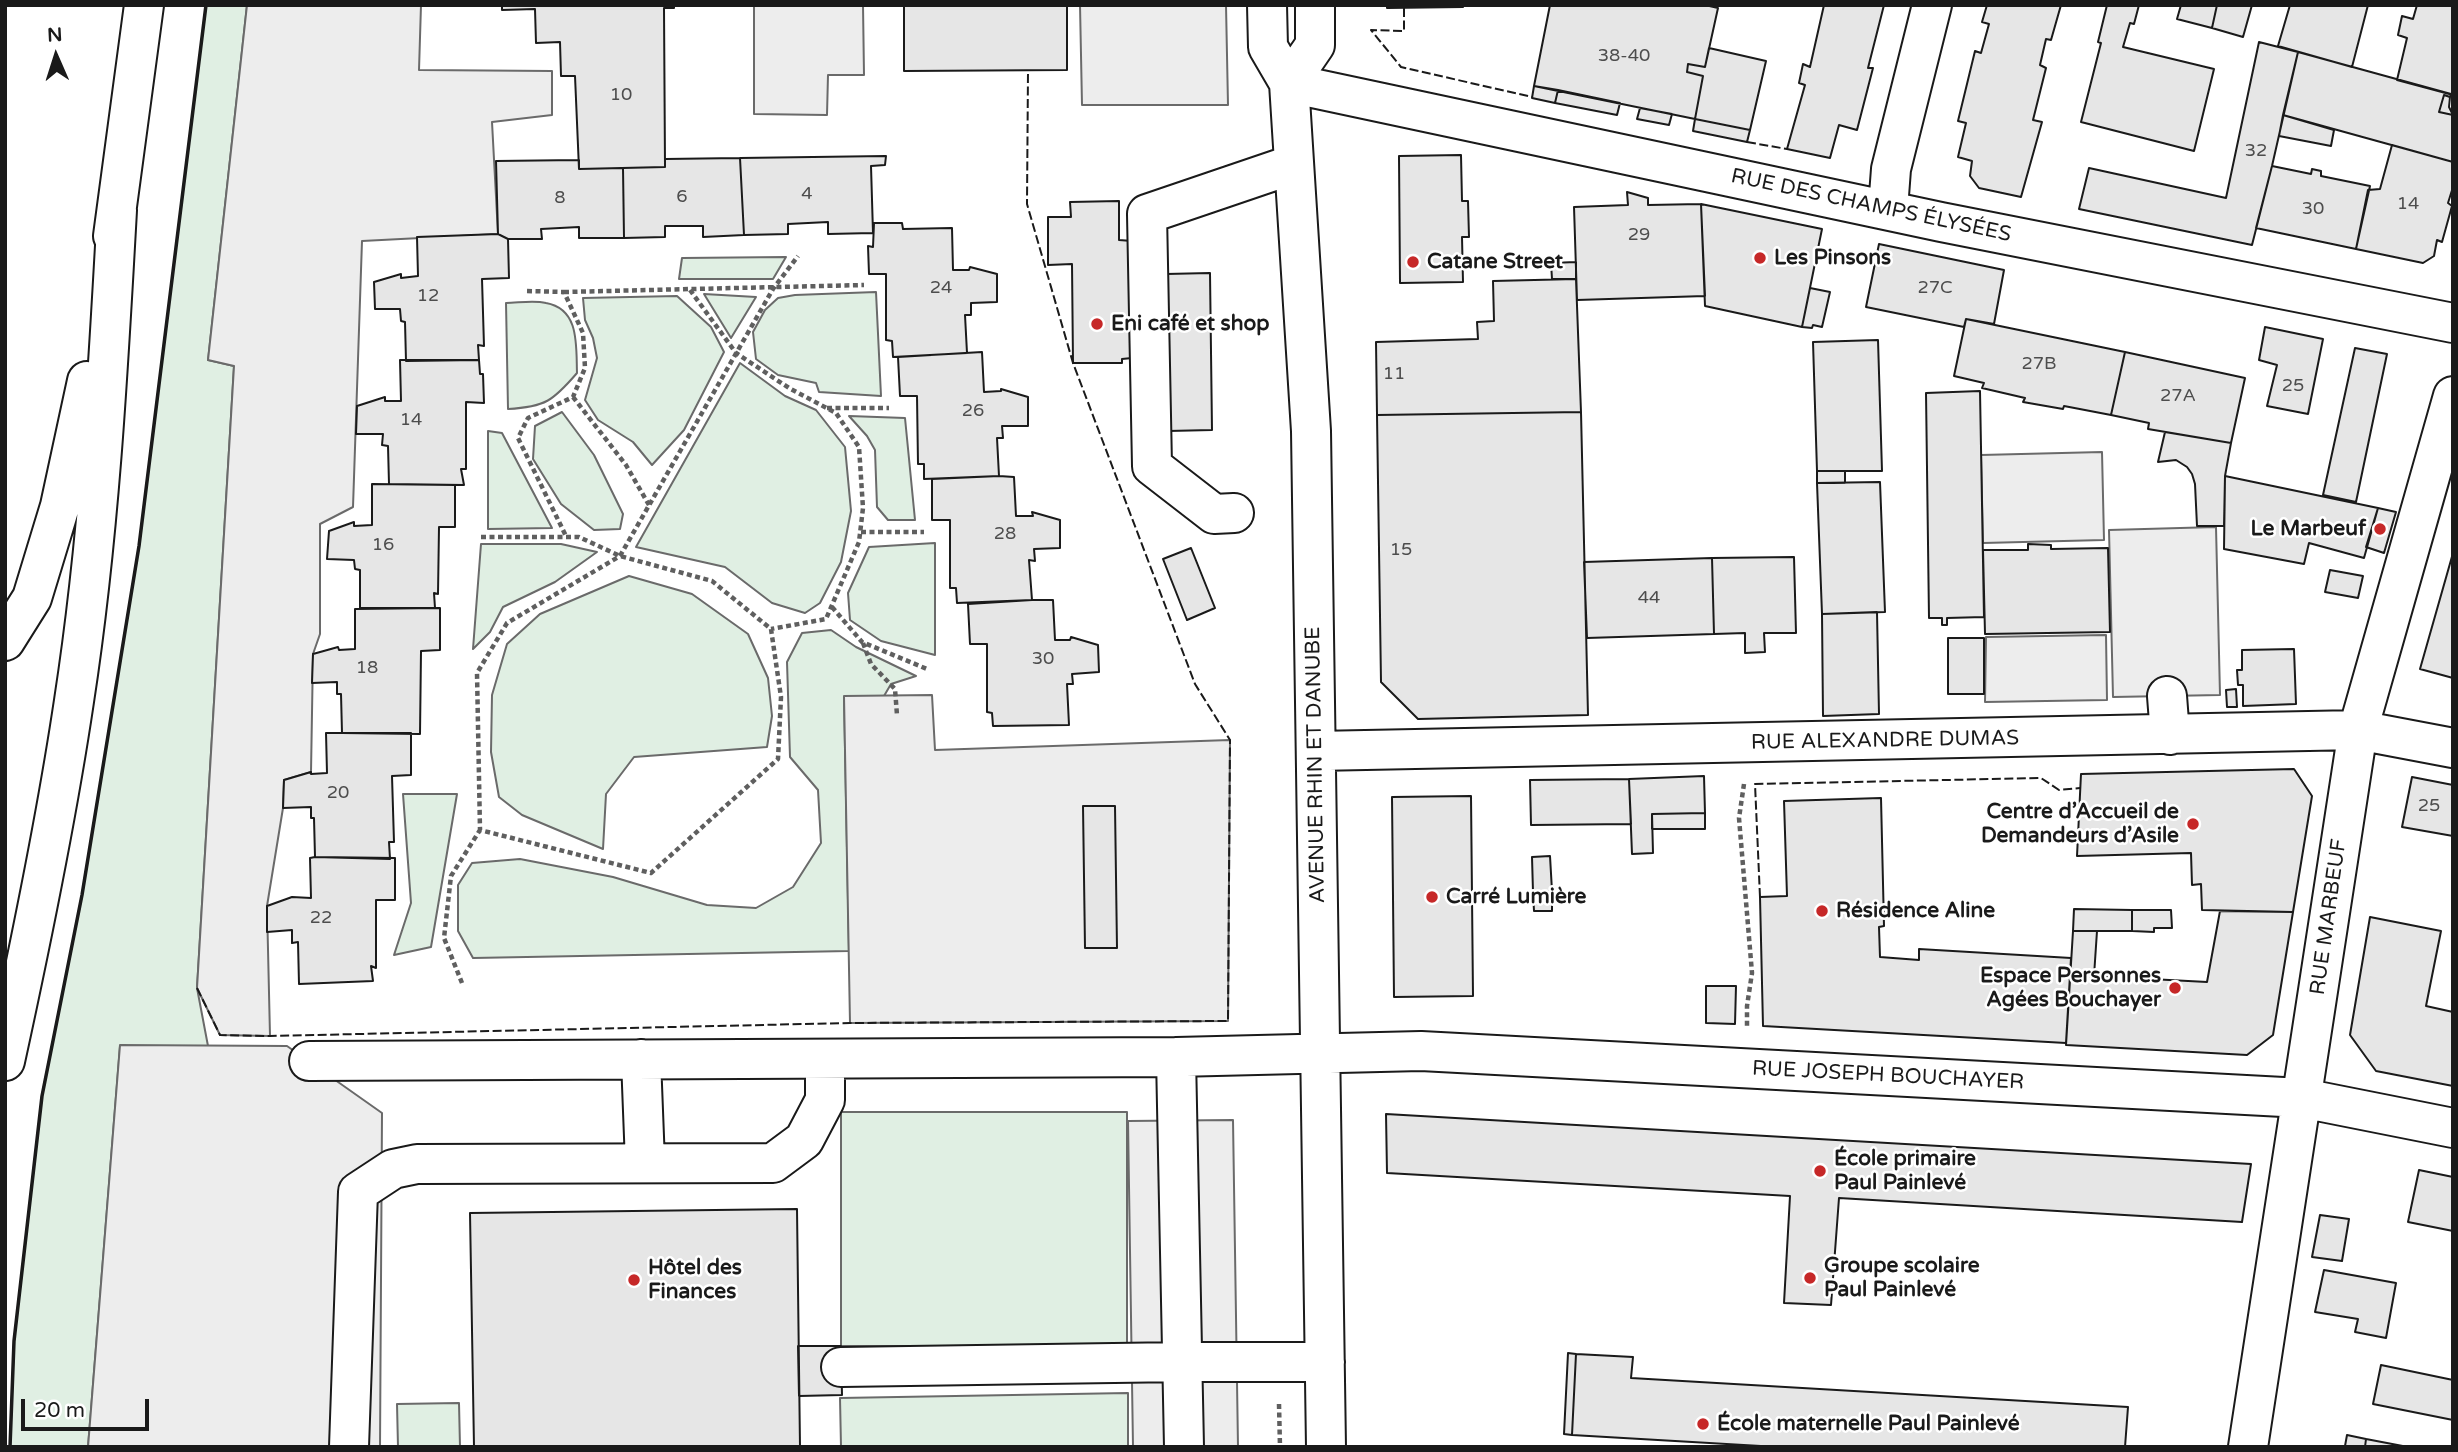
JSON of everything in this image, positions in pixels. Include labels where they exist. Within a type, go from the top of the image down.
[{"type":"main road","points":[[5,641],[32,598],[60,506],[82,414],[117,210],[144,5]]},
{"type":"main road","name":"AVENUE RHIN ET DANUBE","points":[[1267,5],[1268,47],[1289,83],[1311,431],[1326,1447]]},
{"type":"main road","points":[[1289,83],[1315,46],[1315,5]]},
{"type":"main road","points":[[1888,209],[1891,169],[1932,5]]},
{"type":"main road","name":"RUE DES CHAMPS ÉLYSÉES","points":[[1289,83],[1888,209],[2453,323]]},
{"type":"main road","points":[[1234,513],[1214,514],[1152,466],[1146,214],[1294,164]]},
{"type":"main road","points":[[5,1061],[32,937],[74,701],[104,438],[117,210]]},
{"type":"main road","name":"RUE MARBEUF","points":[[2248,1447],[2358,730],[2453,396]]},
{"type":"main road","points":[[2168,696],[2169,735]]},
{"type":"main road","name":"RUE ALEXANDRE DUMAS","points":[[1316,751],[2358,730],[2453,748]]},
{"type":"main road","name":"RUE JOSEPH BOUCHAYER","points":[[309,1061],[1176,1057],[1421,1051],[2302,1098],[2453,1128]]},
{"type":"main road","points":[[1176,1057],[1184,1447]]},
{"type":"main road","points":[[641,1059],[645,1163]]},
{"type":"main road","points":[[349,1447],[358,1192],[393,1169],[417,1164],[773,1163],[804,1140],[825,1100],[825,1059]]},
{"type":"main road","points":[[841,1367],[1325,1362]]},
{"type":"path","points":[[462,983],[444,938],[451,876],[480,830],[477,674],[507,623],[620,556],[773,289],[798,256]]},
{"type":"path","points":[[527,292],[773,289],[864,285]]},
{"type":"path","points":[[690,290],[736,353],[789,388],[836,413],[859,447],[863,509],[859,542],[832,607],[826,619],[771,629]]},
{"type":"path","points":[[564,292],[583,333],[585,368],[573,397],[528,418],[518,438],[567,537]]},
{"type":"path","points":[[573,397],[626,465],[649,505]]},
{"type":"path","points":[[826,408],[889,408]]},
{"type":"path","points":[[860,532],[924,532]]},
{"type":"path","points":[[480,830],[651,873],[778,759],[781,697],[771,629],[712,581],[620,556],[579,537],[481,537]]},
{"type":"path","points":[[832,607],[862,642],[872,664],[895,689],[897,715]]},
{"type":"path","points":[[862,642],[927,669]]},
{"type":"path","points":[[1743,744],[1745,778],[1739,818],[1752,972],[1747,1006],[1747,1069]]},
{"type":"green space","points":[[206,5],[247,5],[208,360],[234,366],[197,988],[208,1046],[120,1046],[88,1447],[10,1447],[14,1341],[42,1096],[82,895],[139,546]]},
{"type":"green space","points":[[786,257],[773,279],[679,279],[682,258]]},
{"type":"green space","points":[[876,292],[881,396],[819,392],[816,383],[778,375],[756,359],[753,332],[765,310],[778,298]]},
{"type":"green space","points":[[704,294],[756,297],[731,338]]},
{"type":"green space","points":[[677,296],[711,327],[724,352],[684,430],[652,465],[633,442],[598,420],[585,400],[597,358],[593,338],[585,320],[583,298]]},
{"type":"green space","points":[[536,302],[557,307],[565,313],[574,330],[577,373],[554,396],[540,404],[508,409],[506,303]]},
{"type":"green space","points":[[740,363],[785,396],[816,410],[845,447],[851,511],[841,562],[820,603],[805,613],[772,603],[725,567],[636,547]]},
{"type":"green space","points":[[562,412],[594,455],[623,514],[620,529],[594,530],[561,504],[533,459],[535,426]]},
{"type":"green space","points":[[849,416],[905,418],[915,520],[888,520],[877,507],[875,450],[867,436]]},
{"type":"green space","points":[[488,431],[502,433],[552,528],[488,529]]},
{"type":"green space","points":[[935,543],[935,655],[881,641],[850,620],[848,593],[869,547]]},
{"type":"green space","points":[[481,544],[561,544],[597,552],[555,582],[503,607],[490,632],[473,649]]},
{"type":"green space","points":[[629,576],[692,594],[748,634],[768,678],[772,716],[767,747],[634,757],[606,794],[603,849],[522,815],[499,797],[491,752],[492,695],[507,644],[540,614]]},
{"type":"green space","points":[[831,630],[856,647],[916,676],[891,684],[884,696],[844,697],[849,951],[473,958],[458,931],[458,885],[472,863],[520,859],[613,877],[707,905],[756,908],[793,887],[821,843],[818,790],[790,757],[787,662],[802,633]]},
{"type":"green space","points":[[403,794],[457,794],[431,947],[394,955],[411,903]]},
{"type":"green space","points":[[841,1112],[1127,1112],[1127,1346],[841,1346]]},
{"type":"green space","points":[[1128,1393],[1128,1447],[841,1447],[840,1398]]},
{"type":"green space","points":[[459,1403],[460,1447],[398,1447],[397,1404]]},
{"type":"shaded area","points":[[247,5],[421,5],[419,70],[552,71],[552,115],[492,122],[498,234],[362,241],[353,507],[320,524],[320,634],[313,654],[311,772],[284,780],[283,808],[267,906],[270,1036],[220,1035],[197,988],[234,366],[208,360]]},
{"type":"shaded area","points":[[754,5],[863,5],[864,75],[828,75],[827,115],[754,114]]},
{"type":"shaded area","points":[[1080,5],[1226,5],[1228,105],[1082,105]]},
{"type":"shaded area","points":[[2102,452],[2104,540],[1983,543],[1981,455]]},
{"type":"shaded area","points":[[2216,527],[2220,695],[2113,697],[2109,530]]},
{"type":"shaded area","points":[[2106,635],[2107,700],[1985,702],[1986,637]]},
{"type":"shaded area","points":[[932,695],[935,750],[1230,740],[1228,1021],[850,1023],[844,696]]},
{"type":"shaded area","points":[[120,1045],[287,1046],[382,1113],[380,1447],[88,1447]]},
{"type":"shaded area","points":[[1233,1120],[1238,1447],[1133,1447],[1128,1121]]},
{"type":"building","points":[[502,5],[674,5],[674,8],[664,8],[665,167],[579,169],[575,76],[561,76],[560,42],[536,43],[535,9],[502,10]]},
{"type":"building","points":[[904,5],[1067,5],[1067,70],[904,71]]},
{"type":"building","points":[[1387,5],[1462,5],[1463,7],[1387,8]]},
{"type":"building","points":[[1550,5],[1705,5],[1718,8],[1705,67],[1688,64],[1687,72],[1703,76],[1695,119],[1534,86]]},
{"type":"building","points":[[1824,5],[1884,5],[1868,68],[1873,68],[1857,130],[1839,125],[1830,158],[1787,149],[1805,85],[1799,83],[1803,64],[1810,67]]},
{"type":"building","points":[[1987,5],[2061,5],[2051,40],[2046,39],[2040,65],[2046,68],[2033,120],[2042,122],[2021,197],[1979,188],[1970,176],[1972,161],[1958,157],[1966,123],[1958,121],[1975,51],[1981,53],[1989,24],[1982,22]]},
{"type":"building","points":[[2107,5],[2139,5],[2123,47],[2214,69],[2194,151],[2081,122],[2101,43],[2098,42]]},
{"type":"building","points":[[2181,5],[2217,5],[2212,28],[2177,19]]},
{"type":"building","points":[[2217,5],[2252,5],[2243,37],[2212,28]]},
{"type":"building","points":[[2290,5],[2368,5],[2352,67],[2278,46]]},
{"type":"building","points":[[2417,5],[2453,5],[2453,95],[2397,80],[2407,38],[2398,35],[2402,16],[2413,19]]},
{"type":"building","points":[[2259,42],[2298,52],[2252,245],[2079,209],[2089,168],[2226,198]]},
{"type":"building","points":[[1709,48],[1766,61],[1750,130],[1695,119],[1703,76],[1687,72],[1688,64],[1705,67]]},
{"type":"building","points":[[2298,52],[2451,94],[2450,97],[2444,95],[2439,112],[2453,115],[2453,162],[2283,115]]},
{"type":"building","points":[[1534,86],[1558,90],[1555,103],[1532,98]]},
{"type":"building","points":[[1558,90],[1620,103],[1617,115],[1555,103]]},
{"type":"building","points":[[2444,95],[2450,97],[2449,107],[2453,115],[2439,112]]},
{"type":"building","points":[[1640,108],[1672,114],[1669,125],[1637,119]]},
{"type":"building","points":[[2283,115],[2334,130],[2331,146],[2279,136]]},
{"type":"building","points":[[1695,119],[1750,130],[1747,142],[1693,131]]},
{"type":"building","points":[[2392,145],[2453,162],[2453,187],[2448,203],[2452,206],[2442,242],[2437,240],[2434,256],[2423,263],[2356,249],[2368,190],[2380,189]]},
{"type":"building","points":[[1461,155],[1462,201],[1468,201],[1469,237],[1462,237],[1463,282],[1400,283],[1399,156]]},
{"type":"building","points":[[886,156],[885,165],[871,166],[873,233],[828,234],[828,222],[788,224],[788,234],[744,235],[740,158]]},
{"type":"building","points":[[740,158],[744,235],[703,237],[703,226],[665,226],[665,237],[624,238],[623,168],[665,167],[665,159]]},
{"type":"building","points":[[579,160],[579,169],[623,168],[624,238],[579,238],[579,227],[541,229],[542,239],[508,239],[498,234],[496,161]]},
{"type":"building","points":[[2272,166],[2311,174],[2312,169],[2321,171],[2321,176],[2370,186],[2356,249],[2256,228]]},
{"type":"building","points":[[1627,192],[1648,198],[1648,205],[1701,204],[1705,296],[1577,300],[1574,207],[1628,205]]},
{"type":"building","points":[[1119,201],[1119,240],[1132,241],[1132,358],[1122,359],[1122,363],[1073,363],[1072,264],[1048,265],[1048,217],[1071,217],[1070,202]]},
{"type":"building","name":"Les Pinsons","points":[[1701,204],[1822,229],[1802,327],[1705,306]]},
{"type":"building","points":[[874,223],[902,223],[903,229],[952,228],[953,270],[969,270],[970,267],[997,274],[997,302],[971,303],[971,315],[965,315],[967,353],[893,357],[892,341],[886,340],[886,274],[869,274],[868,246],[873,247]]},
{"type":"building","points":[[498,234],[508,239],[509,278],[482,279],[484,346],[478,345],[479,360],[406,361],[405,322],[401,321],[400,309],[375,309],[374,282],[401,274],[401,278],[418,276],[417,237]]},
{"type":"building","points":[[1879,244],[2004,270],[1994,324],[1966,319],[1964,327],[1866,307]]},
{"type":"building","points":[[1576,262],[1576,279],[1552,279],[1551,263]]},
{"type":"building","points":[[1210,273],[1212,430],[1168,431],[1166,274]]},
{"type":"building","points":[[1576,279],[1581,412],[1377,415],[1376,342],[1478,339],[1477,322],[1494,321],[1493,281]]},
{"type":"building","points":[[1810,288],[1830,292],[1822,327],[1802,327]]},
{"type":"building","points":[[1966,319],[2125,352],[2111,415],[2023,402],[2025,398],[1982,388],[1984,383],[1954,376]]},
{"type":"building","points":[[2265,327],[2323,339],[2308,414],[2267,406],[2277,365],[2259,360]]},
{"type":"building","points":[[1878,340],[1882,471],[1817,471],[1813,342]]},
{"type":"building","points":[[2355,348],[2387,354],[2356,502],[2323,495]]},
{"type":"building","points":[[982,352],[984,392],[1001,389],[1028,397],[1028,426],[1002,426],[1003,438],[997,438],[999,476],[924,479],[924,464],[918,464],[917,396],[900,396],[898,357]]},
{"type":"building","points":[[2125,352],[2245,378],[2231,443],[2148,429],[2149,423],[2111,415]]},
{"type":"building","points":[[400,360],[479,360],[480,374],[483,374],[484,403],[466,402],[466,469],[461,469],[464,485],[389,484],[388,446],[382,445],[383,434],[356,434],[357,406],[385,397],[385,401],[401,401]]},
{"type":"building","points":[[1980,391],[1984,617],[1947,618],[1947,625],[1942,625],[1942,618],[1929,618],[1926,393]]},
{"type":"building","points":[[1581,412],[1588,715],[1418,719],[1381,682],[1377,415]]},
{"type":"building","points":[[2165,432],[2231,443],[2225,476],[2224,526],[2197,526],[2192,474],[2176,460],[2158,462]]},
{"type":"building","points":[[1817,471],[1845,471],[1845,483],[1817,483]]},
{"type":"building","points":[[2225,476],[2378,508],[2364,558],[2309,543],[2304,564],[2224,549]]},
{"type":"building","points":[[1014,477],[1016,516],[1033,516],[1032,512],[1060,520],[1060,548],[1034,549],[1035,561],[1029,560],[1032,600],[957,603],[956,588],[950,588],[950,520],[932,520],[932,479]]},
{"type":"building","points":[[1880,482],[1885,612],[1822,614],[1817,483]]},
{"type":"building","points":[[372,484],[455,485],[455,527],[439,527],[438,594],[434,593],[435,608],[360,608],[360,570],[355,569],[354,560],[327,559],[329,531],[354,522],[354,526],[372,525]]},
{"type":"building","points":[[2378,508],[2396,512],[2384,553],[2366,547]]},
{"type":"building","points":[[2028,544],[2051,545],[2051,549],[2108,548],[2110,632],[1985,634],[1983,550],[2028,550]]},
{"type":"building","points":[[1191,548],[1215,608],[1187,620],[1163,559]]},
{"type":"building","points":[[2453,553],[2453,678],[2420,669]]},
{"type":"building","points":[[1794,557],[1796,633],[1764,633],[1765,652],[1745,653],[1745,633],[1714,634],[1712,558]]},
{"type":"building","points":[[1712,558],[1714,634],[1587,638],[1584,562]]},
{"type":"building","points":[[2330,570],[2363,576],[2358,598],[2325,592]]},
{"type":"building","points":[[1053,600],[1055,640],[1070,640],[1071,637],[1098,645],[1099,672],[1072,674],[1073,684],[1067,684],[1069,725],[993,726],[992,713],[987,712],[987,644],[970,644],[968,604]]},
{"type":"building","points":[[440,608],[440,650],[421,651],[420,734],[342,733],[341,694],[337,694],[337,682],[312,683],[313,654],[338,647],[339,650],[355,649],[355,609]]},
{"type":"building","points":[[1877,612],[1879,714],[1823,716],[1822,614]]},
{"type":"building","points":[[1948,638],[1984,638],[1984,694],[1948,694]]},
{"type":"building","points":[[2294,649],[2296,704],[2243,706],[2243,685],[2238,685],[2237,670],[2242,670],[2242,650]]},
{"type":"building","points":[[2236,689],[2237,707],[2227,707],[2226,690]]},
{"type":"building","points":[[326,733],[411,733],[411,775],[392,776],[394,842],[389,842],[390,859],[315,857],[314,818],[311,818],[311,807],[283,808],[284,780],[311,772],[327,773]]},
{"type":"building","name":"Centre d’Accueil de Demandeurs d’Asile","points":[[2294,769],[2312,796],[2293,912],[2202,910],[2201,884],[2192,885],[2191,853],[2077,856],[2081,774]]},
{"type":"building","points":[[1704,776],[1705,813],[1652,814],[1653,853],[1632,854],[1629,779]]},
{"type":"building","points":[[2412,777],[2453,785],[2453,836],[2402,827]]},
{"type":"building","points":[[1629,779],[1631,824],[1531,825],[1530,780]]},
{"type":"building","name":"Carré Lumière","points":[[1471,796],[1473,996],[1394,997],[1392,797]]},
{"type":"building","name":"Résidence Aline","points":[[1881,798],[1884,926],[1879,927],[1880,957],[1919,960],[1919,949],[2071,958],[2066,1043],[1763,1026],[1760,897],[1787,896],[1784,801]]},
{"type":"building","points":[[1083,806],[1115,806],[1117,948],[1085,948]]},
{"type":"building","points":[[1705,813],[1705,829],[1652,829],[1652,814]]},
{"type":"building","points":[[1550,856],[1552,891],[1533,892],[1532,857]]},
{"type":"building","points":[[310,858],[395,858],[395,900],[376,900],[376,968],[371,966],[373,981],[299,984],[298,942],[292,943],[292,930],[267,932],[267,906],[292,897],[311,898]]},
{"type":"building","points":[[1552,891],[1552,911],[1534,911],[1533,892]]},
{"type":"building","points":[[2074,909],[2132,910],[2132,931],[2073,931]]},
{"type":"building","points":[[2132,910],[2171,910],[2172,928],[2154,928],[2154,932],[2132,931]]},
{"type":"building","name":"Espace Personnes Agées Bouchayer","points":[[2220,911],[2293,912],[2273,1035],[2247,1055],[2066,1045],[2073,931],[2097,931],[2094,976],[2207,982]]},
{"type":"building","points":[[2370,917],[2441,931],[2426,1006],[2453,1012],[2453,1086],[2376,1071],[2350,1035]]},
{"type":"building","points":[[1706,986],[1736,986],[1735,1024],[1706,1023]]},
{"type":"building","points":[[1386,1114],[2251,1164],[2242,1222],[1839,1198],[1831,1305],[1784,1303],[1790,1196],[1387,1173]]},
{"type":"building","points":[[2419,1170],[2453,1177],[2453,1231],[2408,1222]]},
{"type":"building","name":"Hôtel des Finances","points":[[797,1209],[800,1447],[474,1447],[470,1213]]},
{"type":"building","points":[[2320,1215],[2349,1219],[2342,1261],[2312,1257]]},
{"type":"building","points":[[2324,1270],[2396,1283],[2386,1338],[2355,1332],[2358,1319],[2315,1312]]},
{"type":"building","points":[[798,1346],[841,1346],[842,1395],[799,1396]]},
{"type":"building","points":[[1568,1353],[1576,1354],[1572,1435],[1564,1434]]},
{"type":"building","points":[[1576,1354],[1633,1357],[1631,1378],[2128,1407],[2125,1447],[1778,1447],[1572,1435]]},
{"type":"building","points":[[2381,1365],[2453,1380],[2453,1420],[2373,1404]]},
{"type":"building","points":[[2347,1435],[2366,1439],[2365,1447],[2345,1446]]},
{"type":"building","points":[[2366,1439],[2408,1447],[2365,1447]]},
{"type":"fence","points":[[1404,8],[1404,31],[1371,30],[1401,67],[1532,97]]},
{"type":"fence","points":[[197,988],[220,1035],[850,1023],[1228,1021],[1230,740],[1195,684],[1073,363],[1027,204],[1028,71]]},
{"type":"fence","points":[[1747,142],[1787,149]]},
{"type":"fence","points":[[1760,897],[1755,784],[2041,778],[2059,790],[2080,788]]},
{"type":"wall","points":[[10,1447],[14,1341],[42,1096],[82,895],[139,546],[206,5]]},
{"type":"place","name":"Les Pinsons","points":[[1760,258]]},
{"type":"place","name":"Catane Street","points":[[1413,262]]},
{"type":"place","name":"Eni café et shop","points":[[1097,324]]},
{"type":"place","name":"Le Marbeuf","points":[[2380,529]]},
{"type":"place","name":"Centre d’Accueil de Demandeurs d’Asile","points":[[2193,824]]},
{"type":"place","name":"Carré Lumière","points":[[1432,897]]},
{"type":"place","name":"Résidence Aline","points":[[1822,911]]},
{"type":"place","name":"Espace Personnes Agées Bouchayer","points":[[2175,988]]},
{"type":"place","name":"École primaire Paul Painlevé","points":[[1820,1171]]},
{"type":"place","name":"Groupe scolaire Paul Painlevé","points":[[1810,1278]]},
{"type":"place","name":"Hôtel des Finances","points":[[634,1280]]},
{"type":"place","name":"École maternelle Paul Painlevé","points":[[1703,1424]]}]
